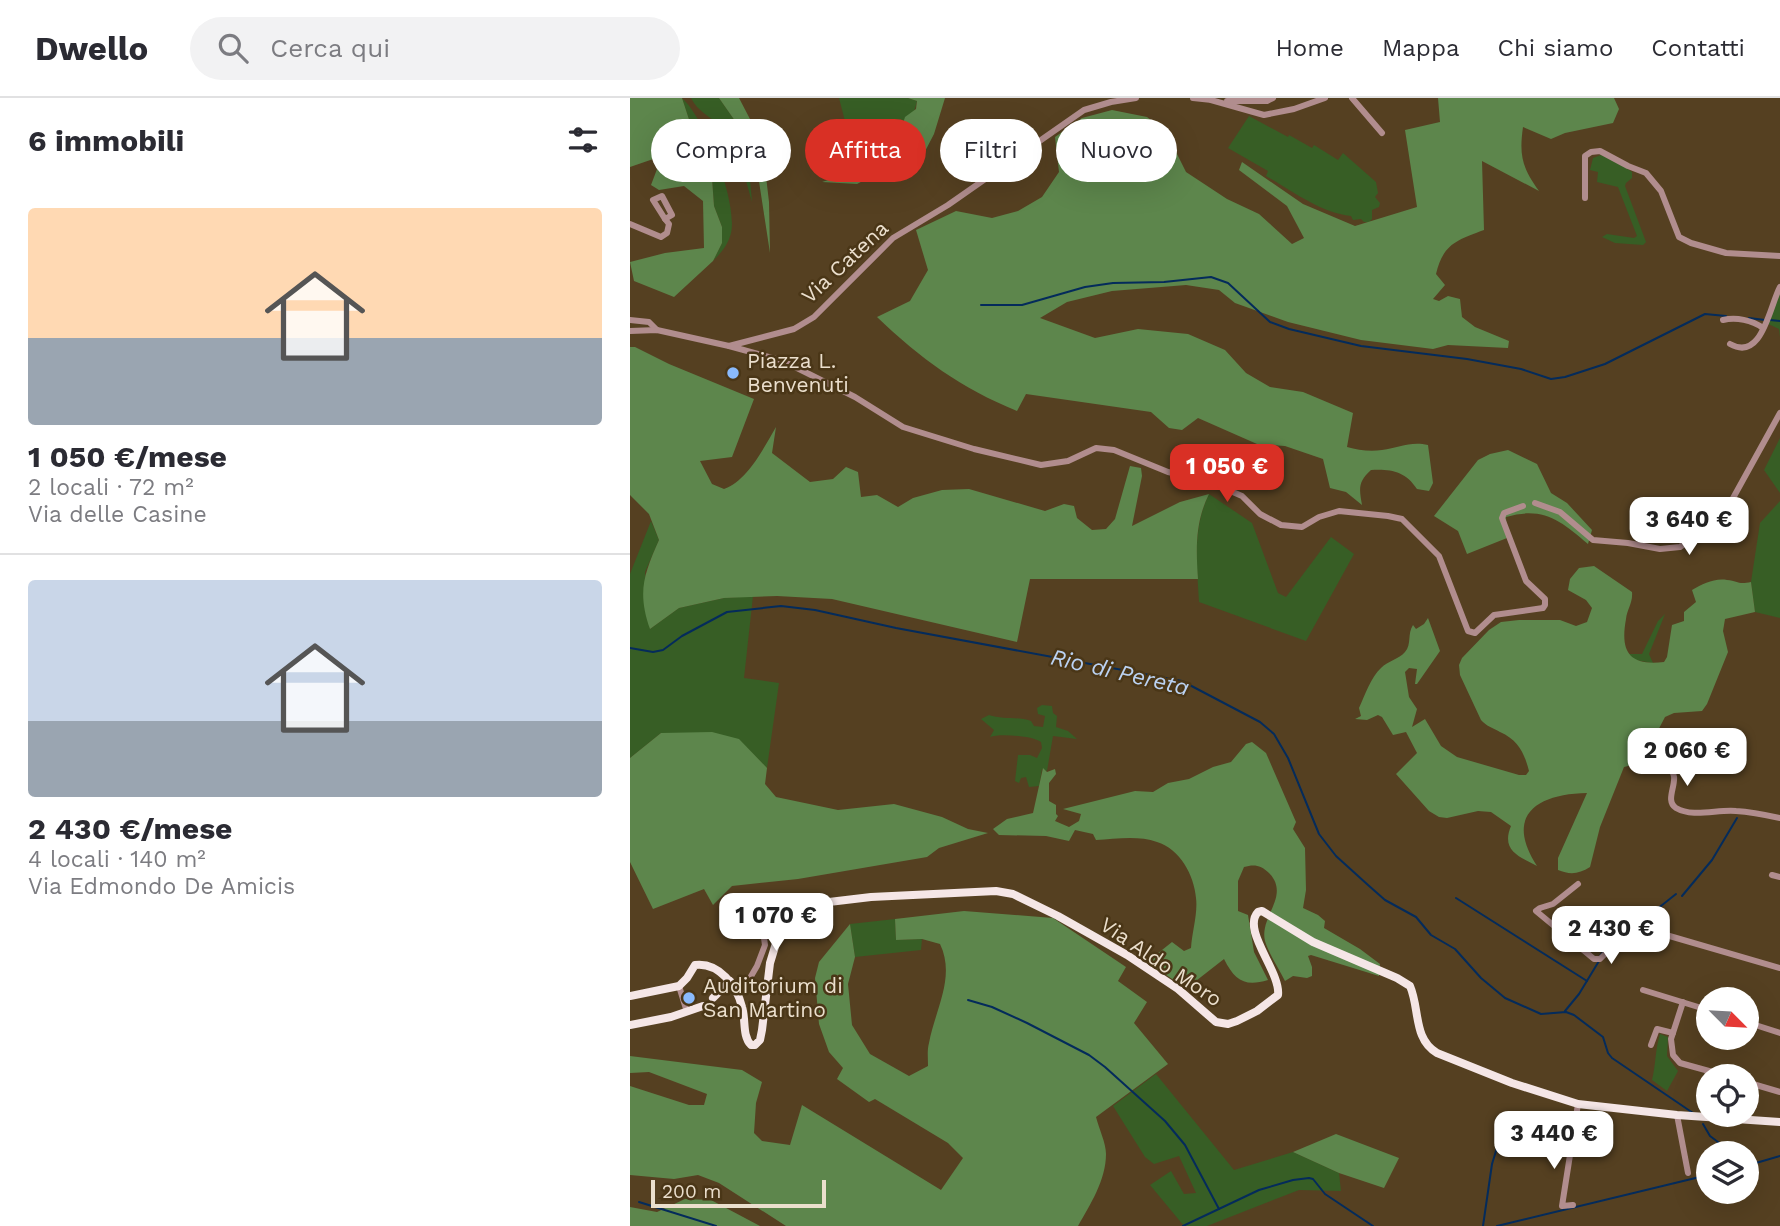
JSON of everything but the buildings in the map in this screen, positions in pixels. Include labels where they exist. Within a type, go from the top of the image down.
[{"type":"main road","name":"Via Aldo Moro","points":[[732,985],[743,1008],[746,1040],[755,1045],[762,1030],[770,963],[776,940],[803,911],[828,902],[871,897],[996,891],[1013,894],[1091,934],[1178,989],[1216,1022],[1228,1024],[1257,1011],[1278,995],[1278,985],[1257,939],[1254,925],[1254,916],[1262,911],[1296,934],[1410,986],[1421,1036],[1433,1051],[1512,1083],[1578,1104],[1677,1115],[1780,1122]]},
{"type":"main road","points":[[630,996],[679,986],[692,967],[699,964],[712,967],[732,985],[713,998]]},
{"type":"main road","points":[[630,1025],[671,1017],[703,1006]]},
{"type":"street","name":"Via Catena","points":[[630,331],[657,330],[729,346],[793,329],[814,317],[893,238],[948,205],[1084,110],[1136,98]]},
{"type":"street","points":[[1194,98],[1267,101],[1273,98]]},
{"type":"street","points":[[1211,100],[1264,115],[1294,109],[1325,98]]},
{"type":"street","points":[[1352,98],[1382,133]]},
{"type":"street","points":[[1585,198],[1586,156],[1600,151],[1646,173],[1661,191],[1670,208],[1679,237],[1726,253],[1780,256]]},
{"type":"street","points":[[630,224],[661,237],[667,233],[669,224],[665,219]]},
{"type":"street","points":[[1730,344],[1738,349],[1751,346],[1757,341],[1780,288]]},
{"type":"street","points":[[1724,320],[1728,318],[1765,322]]},
{"type":"street","points":[[630,320],[649,322],[657,330]]},
{"type":"street","points":[[729,346],[783,361],[855,397],[903,427],[974,449],[1041,466],[1068,461],[1096,448],[1114,450],[1168,472],[1205,480],[1242,496],[1261,514],[1281,526],[1302,527],[1319,517],[1339,511],[1402,520],[1439,556],[1471,633],[1475,633],[1494,615],[1542,608],[1545,605],[1545,599],[1526,581],[1502,518],[1504,513],[1523,506]]},
{"type":"street","points":[[1535,503],[1560,512],[1593,540],[1660,549],[1680,547],[1727,509],[1780,413]]},
{"type":"street","points":[[1651,765],[1668,768],[1672,772],[1674,784],[1671,797],[1676,808],[1701,812],[1734,810],[1780,818]]},
{"type":"street","points":[[1578,884],[1553,904],[1536,911],[1594,959],[1600,959],[1617,942],[1642,928],[1780,968]]},
{"type":"street","points":[[732,985],[750,978],[757,966],[766,937],[744,914]]},
{"type":"street","points":[[679,986],[687,1012]]},
{"type":"street","points":[[1643,990],[1696,1006]]},
{"type":"street","points":[[1683,1002],[1670,1047],[1676,1061],[1696,1067]]},
{"type":"street","points":[[1759,1027],[1780,1033]]},
{"type":"street","points":[[1651,1045],[1657,1029],[1673,1033]]},
{"type":"street","points":[[1759,1086],[1780,1092]]},
{"type":"street","points":[[1573,1205],[1562,1206],[1578,1104]]},
{"type":"street","points":[[1677,1115],[1688,1173]]},
{"type":"green space","points":[[630,98],[682,98],[689,119],[651,119],[651,160],[630,167]]},
{"type":"green space","points":[[682,98],[697,119],[689,119]]},
{"type":"green space","points":[[691,98],[719,98],[734,119],[711,119]]},
{"type":"green space","points":[[719,98],[739,98],[750,119],[734,119]]},
{"type":"green space","points":[[839,98],[908,98],[917,101],[912,119],[844,119]]},
{"type":"green space","points":[[908,98],[945,98],[934,134],[926,149],[926,119],[904,119],[916,109],[917,101]]},
{"type":"green space","points":[[1438,98],[1614,98],[1619,109],[1613,123],[1565,133],[1551,139],[1523,127],[1523,161],[1539,191],[1482,161],[1484,230],[1459,240],[1447,250],[1436,274],[1445,285],[1433,299],[1439,301],[1448,296],[1460,299],[1462,317],[1475,327],[1509,341],[1508,348],[1448,345],[1433,349],[1361,340],[1288,322],[1235,303],[1219,290],[1186,285],[1112,291],[1067,302],[1040,318],[1095,338],[1138,329],[1188,334],[1225,350],[1246,373],[1270,387],[1303,392],[1353,413],[1347,447],[1373,451],[1410,444],[1428,445],[1433,483],[1429,491],[1417,489],[1408,478],[1397,472],[1371,470],[1360,486],[1362,505],[1346,492],[1330,488],[1323,459],[1285,446],[1257,444],[1198,418],[1182,430],[1169,428],[1151,412],[1026,394],[1017,411],[978,393],[942,371],[877,317],[910,301],[928,270],[916,230],[956,211],[992,218],[1018,211],[1042,197],[1056,176],[1056,182],[1177,182],[1177,154],[1186,172],[1227,199],[1259,214],[1292,244],[1304,238],[1287,206],[1239,170],[1242,162],[1303,204],[1355,226],[1417,207],[1405,130],[1440,122]]},
{"type":"green space","points":[[1112,110],[1150,119],[1081,119]]},
{"type":"green space","points":[[1249,116],[1312,148],[1314,145],[1338,160],[1343,153],[1376,182],[1378,193],[1375,197],[1380,203],[1379,207],[1372,210],[1372,219],[1369,222],[1353,220],[1351,216],[1318,206],[1266,176],[1268,171],[1228,148]]},
{"type":"green space","points":[[1601,155],[1615,160],[1632,172],[1632,178],[1625,186],[1646,242],[1643,245],[1615,243],[1602,237],[1607,234],[1634,238],[1637,236],[1618,187],[1597,182],[1598,172],[1590,170],[1593,158]]},
{"type":"green space","points":[[652,182],[712,182],[714,206],[722,227],[722,243],[713,261],[674,297],[634,281],[630,262],[665,253],[704,248],[703,201],[684,186],[659,190],[651,185]]},
{"type":"green space","points":[[712,182],[725,182],[730,201],[731,233],[724,248],[713,261],[722,243],[722,227],[714,206]]},
{"type":"green space","points":[[746,182],[750,182],[752,202]]},
{"type":"green space","points":[[759,182],[767,182],[770,253]]},
{"type":"green space","points":[[822,182],[861,182],[857,184]]},
{"type":"green space","points":[[1780,291],[1780,337],[1779,329],[1766,323]]},
{"type":"green space","points":[[630,347],[754,399],[732,457],[700,461],[712,484],[724,489],[733,485],[748,471],[776,427],[772,453],[810,482],[833,479],[846,467],[858,472],[861,497],[877,495],[898,507],[913,498],[942,490],[969,489],[1045,511],[1064,504],[1074,506],[1077,518],[1092,530],[1106,529],[1115,519],[1130,466],[1141,468],[1142,476],[1132,526],[1180,502],[1209,494],[1199,525],[1198,579],[1030,579],[1017,642],[832,599],[777,596],[724,598],[679,608],[650,629],[644,604],[644,583],[659,540],[649,514],[630,495]]},
{"type":"green space","points":[[1780,438],[1780,493],[1764,470]]},
{"type":"green space","points":[[1508,450],[1537,464],[1551,493],[1567,503],[1592,530],[1588,544],[1560,522],[1531,513],[1506,517],[1507,538],[1467,554],[1458,531],[1434,516],[1478,460]]},
{"type":"green space","points":[[1209,494],[1252,523],[1278,593],[1286,597],[1331,537],[1354,554],[1306,641],[1199,602],[1198,534]]},
{"type":"green space","points":[[1780,501],[1780,618],[1755,612],[1751,582],[1760,523]]},
{"type":"green space","points":[[651,521],[659,540],[645,572],[650,629],[679,608],[724,598],[753,596],[744,678],[779,683],[767,768],[739,740],[661,733],[630,758],[630,574]]},
{"type":"green space","points":[[1594,566],[1632,592],[1624,640],[1630,654],[1642,662],[1664,662],[1672,625],[1684,621],[1684,612],[1696,602],[1692,590],[1704,584],[1722,580],[1751,582],[1755,612],[1725,619],[1723,631],[1728,652],[1707,704],[1702,711],[1674,713],[1665,717],[1641,763],[1624,767],[1600,827],[1590,867],[1570,873],[1558,870],[1558,858],[1587,793],[1553,798],[1531,811],[1525,821],[1524,833],[1537,866],[1513,851],[1508,841],[1511,826],[1491,812],[1478,811],[1447,818],[1429,811],[1396,774],[1417,753],[1406,732],[1393,735],[1378,715],[1367,720],[1355,719],[1361,716],[1359,708],[1374,676],[1405,652],[1413,625],[1416,629],[1428,618],[1440,651],[1417,684],[1417,669],[1409,668],[1405,672],[1409,697],[1417,709],[1412,727],[1425,719],[1441,746],[1457,757],[1526,775],[1529,771],[1527,764],[1516,743],[1481,720],[1460,675],[1459,665],[1462,658],[1489,630],[1501,622],[1560,620],[1576,626],[1587,622],[1592,608],[1586,600],[1568,590],[1570,579],[1579,568]]},
{"type":"green space","points":[[1665,614],[1649,654],[1653,663],[1635,660],[1627,654],[1642,654],[1658,621]]},
{"type":"green space","points":[[1042,705],[1052,706],[1053,713],[1057,716],[1056,727],[1068,731],[1077,739],[1053,736],[1047,771],[1042,769],[1039,786],[1029,787],[1026,777],[1021,778],[1019,783],[1015,781],[1018,755],[1037,758],[1042,748],[1041,742],[1016,736],[990,737],[994,730],[981,719],[989,715],[1021,719],[1031,721],[1034,726],[1043,727],[1045,716],[1038,714],[1037,708]]},
{"type":"green space","points":[[712,732],[739,739],[767,768],[765,784],[776,797],[838,810],[894,804],[988,833],[939,848],[927,857],[798,879],[732,886],[713,905],[704,889],[653,909],[630,862],[630,758],[661,733]]},
{"type":"green space","points":[[1252,742],[1266,753],[1296,822],[1293,829],[1305,848],[1306,890],[1303,908],[1325,921],[1324,928],[1380,964],[1379,976],[1311,955],[1308,956],[1312,976],[1293,976],[1285,981],[1265,941],[1264,932],[1276,898],[1275,882],[1263,868],[1251,866],[1244,867],[1238,881],[1238,911],[1248,915],[1254,952],[1268,980],[1253,983],[1242,980],[1232,973],[1224,959],[1192,984],[1181,985],[1147,962],[1172,942],[1184,951],[1191,948],[1196,910],[1195,889],[1189,872],[1173,850],[1150,840],[1096,840],[1093,834],[1075,830],[1069,841],[1046,836],[999,835],[993,829],[1007,819],[1033,813],[1043,768],[1047,772],[1055,769],[1056,774],[1049,783],[1049,801],[1056,805],[1058,816],[1055,821],[1069,827],[1079,821],[1081,814],[1063,809],[1135,791],[1153,792],[1168,783],[1189,779],[1213,767],[1231,762],[1246,744]]},
{"type":"green space","points":[[964,911],[1053,918],[1126,967],[1118,981],[1147,1002],[1134,1023],[1168,1064],[1096,1117],[1105,1145],[1105,1164],[1096,1192],[1078,1226],[786,1226],[719,1183],[698,1175],[674,1179],[630,1175],[630,1086],[689,1105],[704,1105],[707,1094],[649,1072],[630,1073],[630,1056],[742,1070],[762,1082],[756,1103],[754,1133],[762,1141],[790,1145],[802,1105],[941,1190],[963,1158],[948,1143],[875,1099],[869,1102],[837,1079],[843,1068],[829,1052],[819,1024],[815,978],[819,962],[850,924],[855,957],[848,984],[852,1025],[870,1054],[909,1076],[928,1066],[928,1046],[943,994],[946,969],[940,944],[922,939],[896,940],[895,919]]},
{"type":"green space","points":[[895,919],[896,940],[922,939],[921,950],[855,957],[850,924]]},
{"type":"green space","points":[[1660,1034],[1668,1037],[1667,1056],[1678,1071],[1667,1091],[1652,1080]]},
{"type":"green space","points":[[1156,1074],[1234,1170],[1293,1152],[1339,1173],[1341,1191],[1299,1190],[1207,1226],[1184,1226],[1150,1185],[1171,1171],[1184,1194],[1196,1193],[1179,1156],[1154,1164],[1145,1157],[1113,1106]]},
{"type":"green space","points":[[1336,1134],[1399,1158],[1384,1188],[1339,1173],[1293,1152]]},
{"type":"green space","points":[[685,1199],[711,1200],[760,1226],[630,1226],[630,1207],[657,1212]]},
{"type":"waterway","points":[[981,305],[1022,305],[1085,287],[1113,283],[1164,282],[1211,277],[1228,283],[1270,322],[1289,329],[1361,346],[1467,359],[1521,369],[1551,379],[1605,364],[1705,314],[1726,316]]},
{"type":"waterway","points":[[1749,318],[1765,320]]},
{"type":"waterway","points":[[1770,320],[1780,321]]},
{"type":"waterway","name":"Rio di Pereta","points":[[630,648],[653,652],[663,650],[682,636],[727,612],[781,606],[815,610],[896,628],[1182,681],[1260,722],[1274,734],[1288,758],[1319,834],[1336,856],[1385,900],[1416,917],[1431,935],[1455,949],[1481,978],[1505,998],[1541,1014],[1566,1012],[1574,1015],[1603,1037],[1612,1058],[1693,1113]]},
{"type":"waterway","points":[[1682,896],[1712,860],[1737,818]]},
{"type":"waterway","points":[[1637,925],[1676,894]]},
{"type":"waterway","points":[[1456,898],[1587,981]]},
{"type":"waterway","points":[[1600,956],[1616,937],[1632,928]]},
{"type":"waterway","points":[[1565,1011],[1599,961]]},
{"type":"waterway","points":[[968,1000],[992,1007],[1027,1023],[1089,1055],[1105,1067],[1165,1121],[1185,1145],[1219,1209]]},
{"type":"waterway","name":"Rio di Pereta","points":[[1705,1127],[1717,1141]]},
{"type":"waterway","points":[[1483,1226],[1492,1164],[1500,1138]]},
{"type":"waterway","points":[[1759,1162],[1780,1156]]},
{"type":"waterway","points":[[1183,1226],[1259,1190],[1309,1178],[1313,1179],[1325,1194],[1373,1226]]},
{"type":"waterway","points":[[1497,1226],[1696,1178]]},
{"type":"waterway","points":[[639,1202],[716,1226]]},
{"type":"place","name":"Piazza L. Benvenuti","points":[[733,373]]},
{"type":"place","name":"Auditorium di San Martino","points":[[689,998]]}]
